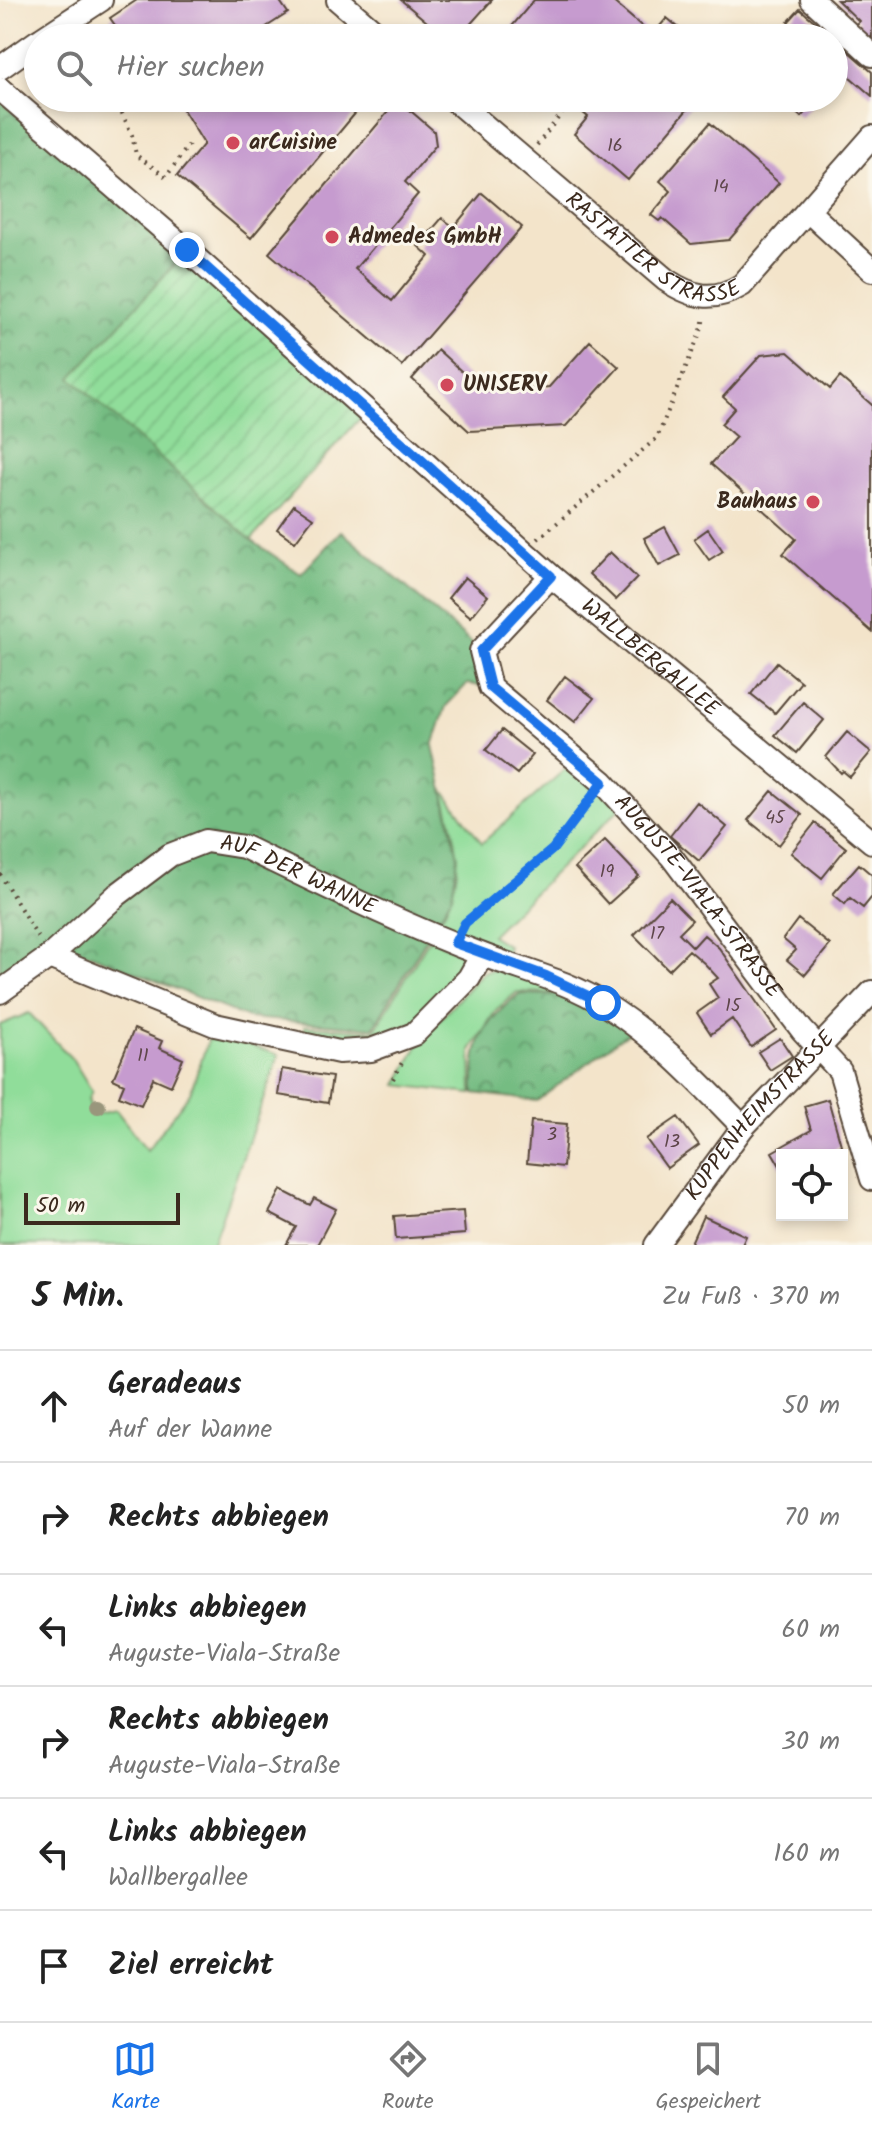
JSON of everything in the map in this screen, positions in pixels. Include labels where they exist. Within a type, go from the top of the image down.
[{"type":"street","points":[[64,24],[101,0]]},
{"type":"street","points":[[338,0],[366,24]]},
{"type":"street","points":[[812,0],[838,24]]},
{"type":"street","points":[[848,33],[872,55]]},
{"type":"street","points":[[0,68],[24,51]]},
{"type":"street","name":"WALLBERGALLEE","points":[[0,89],[24,110]]},
{"type":"street","name":"WALLBERGALLEE","points":[[27,112],[187,250],[523,552],[872,842]]},
{"type":"street","name":"RASTATTER STRASSE","points":[[468,112],[666,280],[686,293],[706,298],[728,294],[742,285],[872,137]]},
{"type":"street","points":[[808,211],[872,270]]},
{"type":"street","name":"AUGUSTE-VIALA-STRASSE","points":[[551,576],[481,651],[490,687],[603,782],[671,856],[802,1030],[840,1071],[872,1179]]},
{"type":"street","name":"AUF DER WANNE","points":[[0,992],[49,957],[150,868],[182,849],[206,841],[244,847],[386,916],[482,955],[546,976],[603,1003],[636,1025],[684,1066],[743,1127]]},
{"type":"street","points":[[49,957],[215,1025],[339,1052],[371,1050],[414,1034],[469,978],[482,955]]},
{"type":"street","name":"KUPPENHEIMSTRASSE","points":[[656,1245],[743,1127],[872,992]]},
{"type":"path","points":[[121,112],[132,135],[136,155],[166,177],[190,143]]},
{"type":"path","points":[[525,160],[563,112]]},
{"type":"path","points":[[523,552],[657,438],[702,328],[706,298]]},
{"type":"path","points":[[455,943],[465,923],[553,849],[603,782]]},
{"type":"path","points":[[0,874],[49,957]]},
{"type":"green space","points":[[0,101],[183,255],[72,378],[251,540],[301,574],[341,531],[481,651],[490,687],[467,684],[446,706],[433,746],[458,857],[452,896],[373,1028],[248,1018],[53,939],[0,981]]},
{"type":"green space","points":[[183,255],[363,415],[251,540],[71,378]]},
{"type":"green space","points":[[572,763],[620,808],[491,935],[508,946],[505,955],[437,926],[457,873],[456,843],[443,789],[482,843]]},
{"type":"green space","points":[[430,938],[462,954],[470,967],[426,1017],[365,1045],[304,1038],[304,1026],[374,1031]]},
{"type":"green space","points":[[497,969],[553,986],[551,993],[517,992],[496,1010],[471,1050],[472,1094],[397,1085],[421,1040],[483,972]]},
{"type":"green space","points":[[556,987],[631,1030],[537,1101],[474,1093],[477,1048],[487,1026],[519,994],[552,995]]},
{"type":"green space","points":[[29,1013],[73,1060],[92,1091],[88,1099],[93,1115],[116,1110],[147,1150],[190,1093],[211,1032],[279,1055],[212,1245],[0,1245],[0,1025]]},
{"type":"building","points":[[137,0],[279,0],[288,13],[271,24],[114,24],[110,18]]},
{"type":"building","points":[[401,0],[492,0],[471,24],[429,24]]},
{"type":"building","points":[[534,0],[611,0],[639,24],[514,24]]},
{"type":"building","points":[[837,0],[872,0],[872,43],[854,26],[859,21]]},
{"type":"building","points":[[800,9],[818,24],[790,24],[788,22]]},
{"type":"building","points":[[848,51],[872,72],[872,96],[848,75]]},
{"type":"building","points":[[185,112],[356,112],[251,238],[177,176],[204,144]]},
{"type":"building","name":"Admedes GmbH","points":[[388,112],[412,112],[434,131],[436,145],[405,182],[418,194],[355,269],[392,301],[429,256],[418,246],[442,218],[454,227],[482,193],[522,227],[402,366],[269,253]]},
{"type":"building","points":[[582,112],[685,112],[628,180],[574,134],[588,117]]},
{"type":"building","points":[[710,123],[779,183],[729,240],[691,244],[662,218],[659,221],[651,215],[671,191],[660,181]]},
{"type":"building","name":"UNISERV","points":[[590,341],[619,367],[566,426],[469,431],[412,379],[438,350],[483,391],[502,390],[507,383],[519,380],[530,389],[549,387]]},
{"type":"building","name":"Bauhaus","points":[[788,352],[830,389],[840,377],[872,405],[872,632],[783,554],[796,539],[711,464],[736,437],[721,424],[735,408],[723,397],[761,355]]},
{"type":"building","points":[[294,505],[313,518],[295,542],[277,529]]},
{"type":"building","points":[[665,527],[680,555],[659,566],[644,538]]},
{"type":"building","points":[[708,529],[723,551],[709,560],[694,539]]},
{"type":"building","points":[[610,552],[637,578],[616,600],[589,574]]},
{"type":"building","points":[[465,577],[488,596],[471,617],[448,598]]},
{"type":"building","points":[[777,662],[801,682],[775,713],[751,694]]},
{"type":"building","points":[[565,676],[594,698],[575,722],[547,700]]},
{"type":"building","points":[[803,702],[824,720],[797,753],[775,735]]},
{"type":"building","points":[[502,730],[533,755],[517,774],[486,750]]},
{"type":"building","points":[[847,732],[871,752],[850,777],[843,771],[841,773],[826,757]]},
{"type":"building","points":[[772,791],[802,815],[779,845],[748,820]]},
{"type":"building","points":[[697,802],[727,827],[699,861],[670,836]]},
{"type":"building","points":[[815,823],[846,848],[822,878],[791,853]]},
{"type":"building","points":[[605,840],[639,876],[608,904],[575,868]]},
{"type":"building","points":[[859,864],[872,875],[872,897],[863,908],[850,898],[845,904],[833,894]]},
{"type":"building","points":[[670,898],[692,920],[679,933],[693,947],[704,935],[719,948],[776,1030],[751,1047],[732,1019],[711,1034],[697,1013],[718,998],[709,984],[718,978],[705,964],[689,950],[669,970],[634,935]]},
{"type":"building","points":[[798,919],[830,945],[805,975],[787,960],[796,950],[783,939]]},
{"type":"building","points":[[134,1029],[162,1041],[159,1048],[183,1059],[171,1086],[153,1078],[141,1105],[119,1096],[124,1084],[113,1079]]},
{"type":"building","points":[[780,1038],[792,1056],[770,1070],[758,1052]]},
{"type":"building","points":[[282,1069],[332,1077],[328,1103],[278,1095]]},
{"type":"building","points":[[828,1099],[841,1145],[835,1149],[777,1149],[811,1130],[804,1106]]},
{"type":"building","points":[[678,1117],[699,1145],[667,1168],[646,1139]]},
{"type":"building","points":[[531,1121],[567,1124],[563,1167],[527,1163]]},
{"type":"building","points":[[281,1190],[310,1205],[314,1198],[336,1209],[317,1245],[286,1245],[296,1227],[269,1213]]},
{"type":"building","points":[[463,1211],[465,1234],[396,1239],[394,1216]]},
{"type":"building","points":[[703,1216],[746,1236],[742,1245],[690,1245]]},
{"type":"place","name":"arCuisine","points":[[233,143]]},
{"type":"place","name":"Admedes GmbH","points":[[332,237]]},
{"type":"place","name":"UNISERV","points":[[447,385]]},
{"type":"place","name":"Bauhaus","points":[[813,502]]},
{"type":"route","points":[[187,250],[551,576],[481,651],[490,687],[603,782],[553,849],[465,923],[455,943],[546,976],[603,1003]]}]
